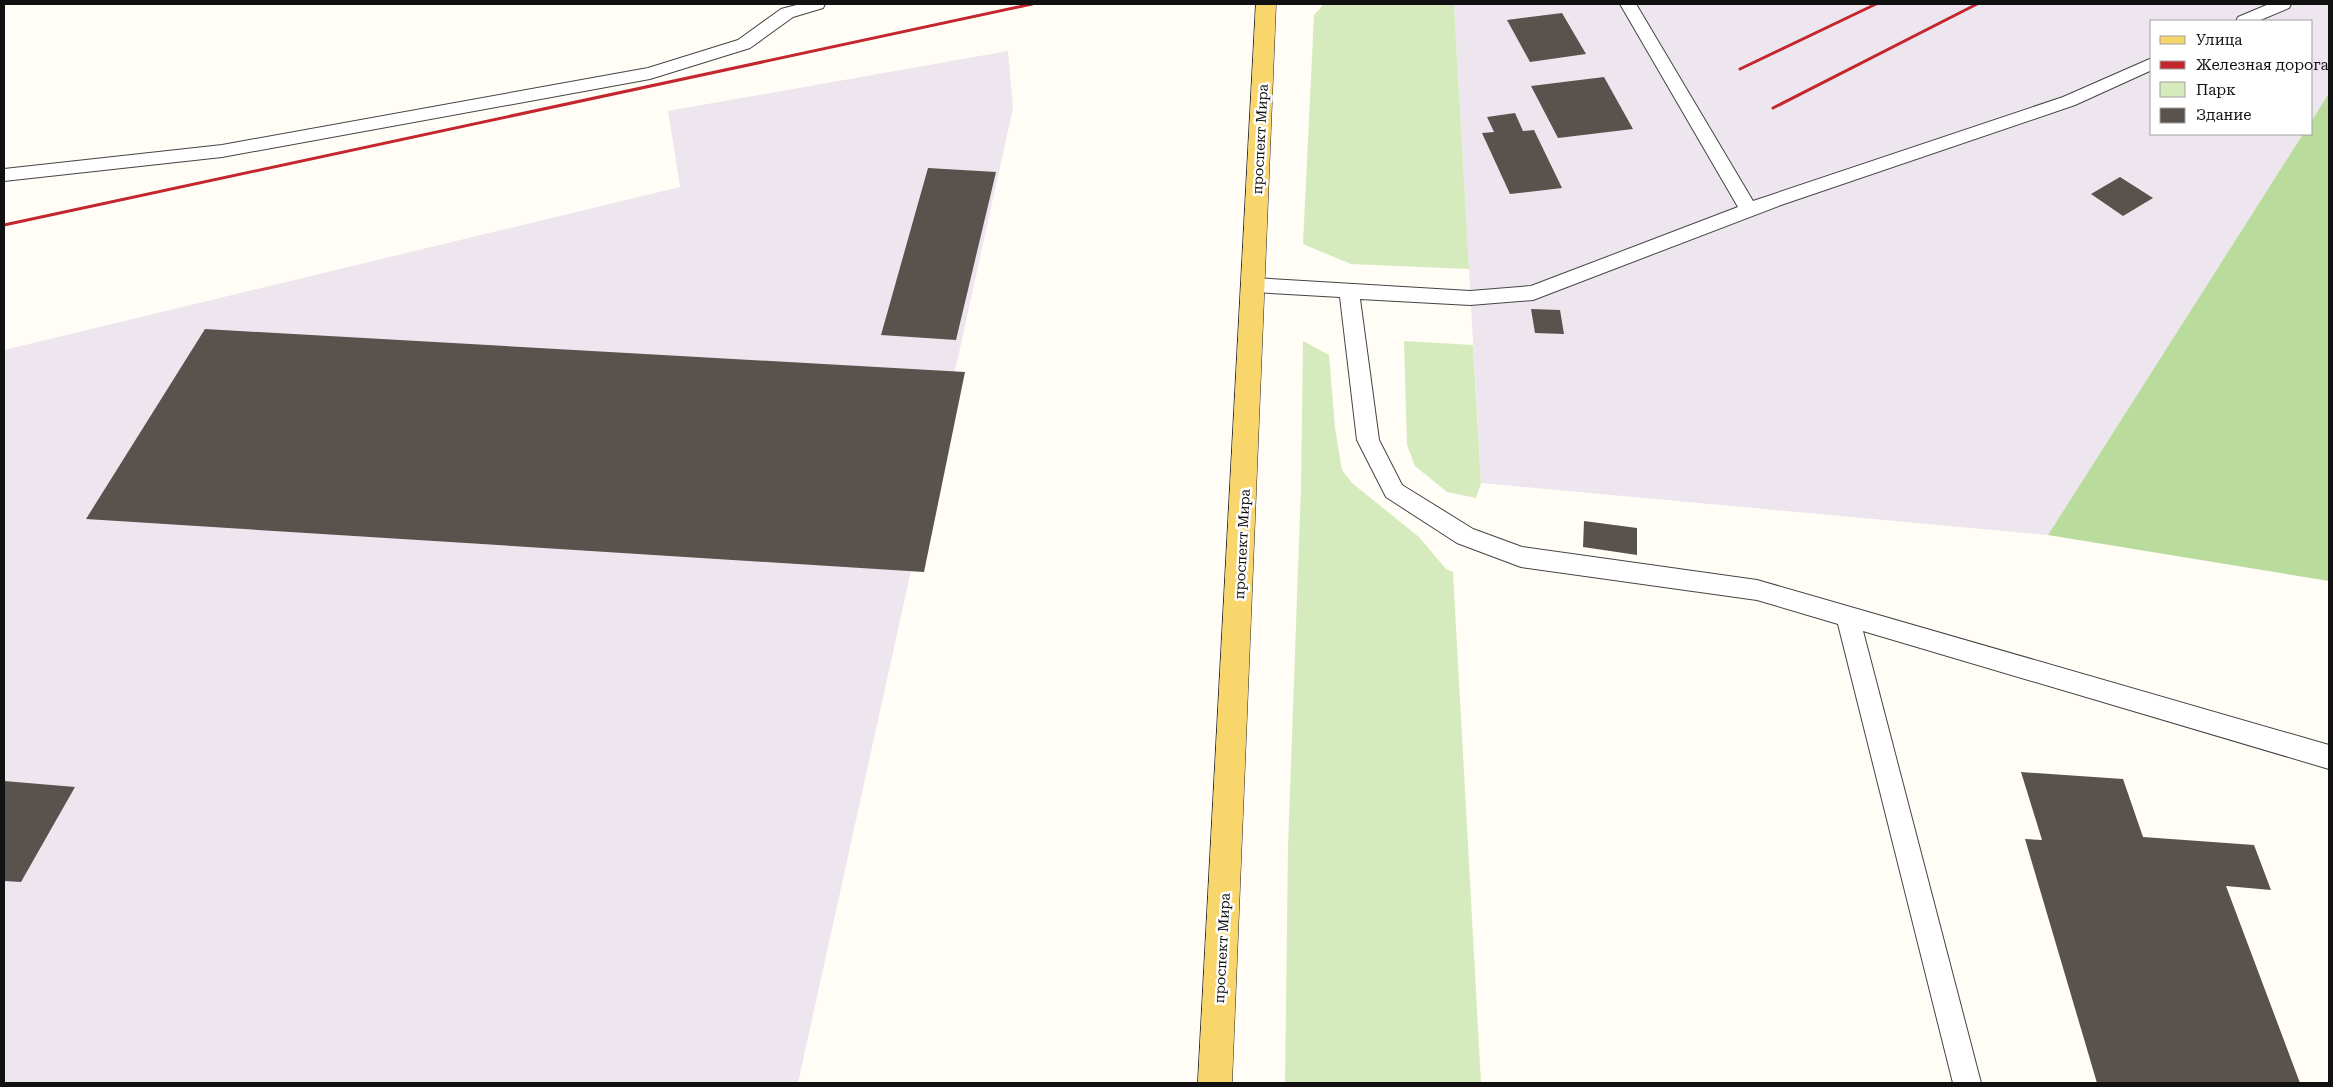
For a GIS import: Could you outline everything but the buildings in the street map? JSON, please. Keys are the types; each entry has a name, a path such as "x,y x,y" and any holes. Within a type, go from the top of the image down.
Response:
{"main road":[{"name":"проспект Мира","path":"1215,1083 1266,4"}],"lane":[{"path":"4,175 222,151 650,73 744,44 787,13 817,4"},
{"path":"1628,4 1749,210"},
{"path":"2246,20 2262,9 2283,4"},
{"path":"1254,285 1470,298 1533,294 1749,210 2069,101 2150,64"},
{"path":"1349,291 1368,440 1394,491 1465,536 1521,558 1757,590 2329,757"},
{"path":"1848,617 1967,1083"}],"shaded area":[{"path":"1454,4 2329,4 2329,93 2313,118 2313,20 2150,20 2150,135 2302,135 2048,535 1481,483"},
{"path":"1008,51 1013,108 798,1083 4,1083 4,350 680,187 668,111"}],"green space":[{"path":"1324,4 1454,4 1469,269 1351,264 1303,244 1314,15"},
{"path":"2329,93 2329,581 2048,535 2302,135 2313,135 2313,118"},
{"path":"1303,341 1329,355 1335,428 1342,470 1352,483 1419,537 1446,569 1453,572 1481,1083 1285,1083 1288,847 1301,487"},
{"path":"1404,341 1473,345 1481,483 1476,498 1447,492 1415,466 1407,445"}],"railway":[{"path":"4,225 1032,4"},
{"path":"1740,69 1876,4"},
{"path":"1773,108 1977,4"}]}
